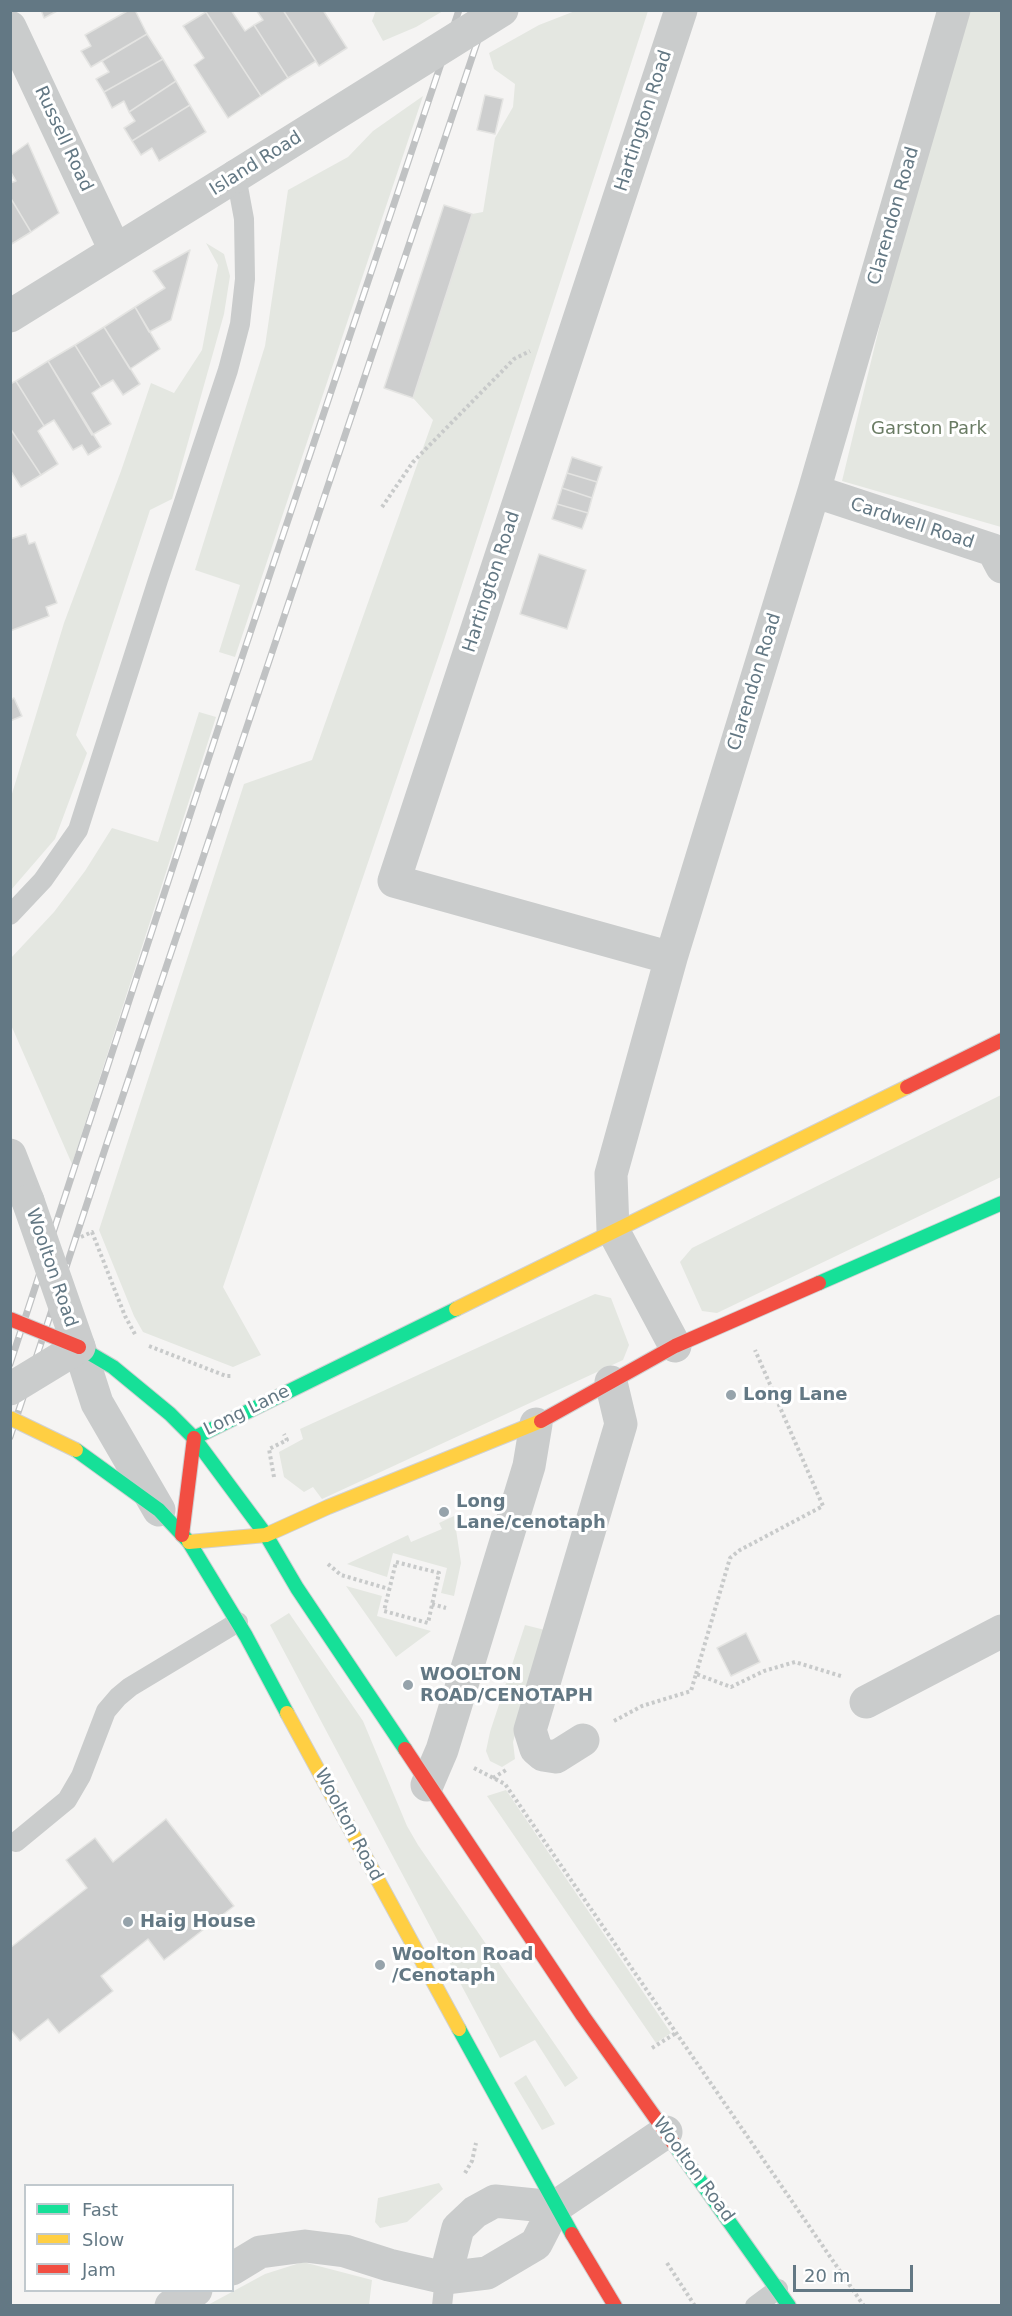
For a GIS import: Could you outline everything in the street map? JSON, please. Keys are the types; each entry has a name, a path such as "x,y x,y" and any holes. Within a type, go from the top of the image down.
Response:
{"main road":[{"name":"Long Lane","path":"186,1538 194,1438 1002,1040"},
{"path":"186,1538 266,1535 328,1507 536,1424 675,1346 1002,1203"},
{"name":"Woolton Road","path":"10,1319 79,1347 113,1367 144,1390 194,1438 266,1535 297,1588 427,1785 601,2042 789,2306"},
{"path":"10,1418 76,1450 159,1510"},
{"name":"Woolton Road","path":"159,1510 186,1538 238,1622 555,2207 615,2306"}],"street":[{"name":"Island Road","path":"10,316 502,10"},
{"name":"Hartington Road","path":"671,958 394,881 681,10"},
{"name":"Clarendon Road","path":"675,1346 613,1230 612,1174 671,958 813,491 954,10"},
{"name":"Russell Road","path":"10,27 115,250"},
{"name":"Cardwell Road","path":"813,491 993,550 1002,567"},
{"name":"Woolton Road","path":"12,1163 28,1201 97,1403 159,1510"},
{"name":"Woolton Road","path":"10,1389 79,1347"},
{"path":"583,1740 556,1757 543,1755 536,1749 530,1730 621,1424 611,1382"},
{"path":"427,1785 442,1750 529,1466 536,1424"},
{"path":"866,1702 1002,1631"},
{"path":"234,2268 260,2252 305,2246 345,2251 389,2265 444,2292 487,2273 536,2244 555,2207 666,2132"},
{"path":"444,2292 458,2228 475,2212 495,2201 555,2207"},
{"path":"171,2306 193,2292"}],"lane":[{"path":"10,915 43,880 78,830 228,370 240,324 245,279 244,219 236,176"},
{"path":"16,1842 67,1800 81,1776 106,1711 118,1697 130,1687 238,1622"},
{"path":"755,2306 778,2289"}],"path":[{"path":"382,507 413,462 514,359 532,350"},
{"path":"81,1237 92,1232 130,1326 147,1345 226,1376 236,1376"},
{"path":"583,1740 631,1711 691,1691 730,1558 740,1550 823,1506 740,1318"},
{"path":"279,1484 273,1475 269,1449 287,1440 281,1428"},
{"path":"396,1562 439,1573 428,1623 384,1611 389,1589 396,1562"},
{"path":"322,1568 329,1563 341,1575 389,1589"},
{"path":"696,1674 731,1687 764,1671 795,1662 854,1680 866,1702"},
{"path":"442,1750 505,1784 864,2306"},
{"path":"651,2049 676,2033"},
{"path":"462,2178 472,2161 476,2145 475,2135"},
{"path":"667,2264 695,2306"}],"green space":[{"path":"376,10 443,11 416,27 383,41 372,21"},
{"path":"575,11 648,11 444,640 223,1287 261,1355 233,1367 143,1332 134,1316 99,1230 244,784 312,760 433,420 413,398 472,214 483,212 495,138 513,107 515,84 494,69 489,53 539,25"},
{"name":"Garston Park","path":"956,11 1001,11 1001,527 842,481"},
{"path":"423,96 235,657 219,652 240,585 195,570 265,346 288,190 348,157 373,131"},
{"path":"206,243 224,254 230,276 224,314 172,499 150,510 76,735 87,753 55,839 11,890 11,797 64,623 151,383 174,393 202,350 218,265"},
{"path":"199,712 216,717 72,1164 11,1025 11,958 54,912 85,871 112,828 158,842"},
{"path":"1001,1095 1001,1177 717,1313 702,1311 680,1262 692,1248"},
{"path":"595,1294 611,1298 629,1345 623,1360 322,1499 313,1487 304,1492 284,1477 279,1452 303,1439 300,1429"},
{"path":"454,1516 461,1563 454,1596 441,1593 447,1568 393,1553 387,1577 347,1564 408,1535 411,1542 442,1529 439,1523"},
{"path":"346,1586 382,1596 377,1616 431,1631 396,1657"},
{"path":"289,1613 363,1721 407,1826 418,1845 578,2078 565,2087 535,2040 500,2058 270,1625"},
{"path":"525,1625 545,1630 513,1742 515,1759 502,1767 490,1761 486,1751"},
{"path":"506,1790 671,2033 656,2043 487,1796"},
{"path":"526,2075 555,2124 542,2130 514,2083"},
{"path":"439,2183 443,2189 407,2222 380,2228 375,2222 378,2198"},
{"path":"303,2262 372,2280 369,2305 206,2306 265,2274"}],"building":[{"path":"41,10 59,10 44,18"},
{"path":"129,10 135,10 147,34 91,67 81,51 91,46 85,35"},
{"path":"208,10 231,10 245,31 254,25 288,78 261,96 206,12"},
{"path":"256,10 283,10 316,61 288,78 254,25 263,20"},
{"path":"283,10 323,10 347,48 319,66"},
{"path":"206,12 261,96 228,118 194,65 204,58 183,26"},
{"path":"147,34 163,59 104,92 96,79 109,72 102,61"},
{"path":"163,59 176,81 129,112 124,101 112,108 104,92"},
{"path":"176,81 190,105 132,141 124,128 135,121 129,112"},
{"path":"485,95 503,99 495,134 477,130"},
{"path":"190,105 206,132 159,161 152,148 141,155 132,141"},
{"path":"28,143 59,213 31,232 10,197 10,183 16,181 10,171 10,156"},
{"path":"10,197 31,232 10,245"},
{"path":"444,205 472,214 413,398 384,388"},
{"path":"190,250 171,320 149,332 135,307 165,288 153,271"},
{"path":"135,307 160,349 130,369 104,327"},
{"path":"104,327 140,384 123,395 113,380 101,387 75,345"},
{"path":"75,345 101,387 92,393 111,424 92,435 48,361"},
{"path":"48,361 101,447 88,455 82,445 73,450 54,420 44,426 16,381"},
{"path":"16,381 44,426 38,431 58,464 41,475 10,428 10,384"},
{"path":"10,428 41,475 21,487 10,470"},
{"path":"572,457 602,467 597,482 567,473"},
{"path":"567,473 597,482 592,498 562,488"},
{"path":"562,488 592,498 588,513 557,504"},
{"path":"557,504 588,513 582,529 552,519"},
{"path":"26,534 29,544 35,542 57,603 46,607 49,616 10,631 10,539"},
{"path":"539,554 586,570 567,629 520,614"},
{"path":"14,698 22,716 10,721 10,700"},
{"path":"746,1633 760,1662 731,1676 717,1648"},
{"name":"Haig House","path":"166,1819 234,1906 164,1960 148,1939 101,1976 113,1991 59,2033 48,2019 20,2041 10,2029 10,1948 87,1888 66,1860 95,1838 113,1862"}],"railway":[{"path":"10,1364 224,711 459,10"},
{"path":"10,1437 488,10"}],"traffic: fast":[{"path":"819,1283 1002,1203"},
{"path":"194,1438 456,1309"},
{"path":"79,1347 113,1367 170,1414 194,1438 266,1535 297,1588 405,1749"},
{"path":"76,1450 159,1510 189,1542 246,1636 287,1713"},
{"path":"459,2029 572,2234"},
{"path":"674,2144 789,2306"}],"traffic: slow":[{"path":"456,1309 907,1087"},
{"path":"10,1418 76,1450"},
{"path":"189,1542 266,1535 328,1507 541,1421"},
{"path":"287,1713 459,2029"}],"traffic: jam":[{"path":"907,1087 1002,1040"},
{"path":"541,1421 675,1346 819,1283"},
{"path":"10,1319 79,1347"},
{"path":"182,1535 194,1438"},
{"path":"405,1749 583,2016 674,2144"},
{"path":"572,2234 615,2306"}],"place":[{"name":"Long Lane","path":"731,1395"},
{"name":"Long Lane/cenotaph","path":"444,1512"},
{"name":"WOOLTON ROAD/CENOTAPH","path":"408,1685"},
{"name":"Haig House","path":"128,1922"},
{"name":"Woolton Road /Cenotaph","path":"380,1965"}]}
